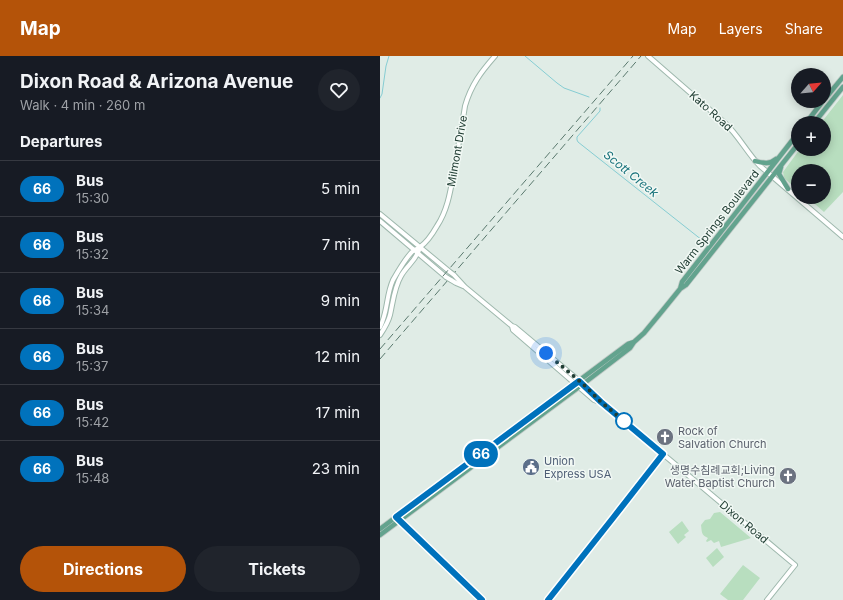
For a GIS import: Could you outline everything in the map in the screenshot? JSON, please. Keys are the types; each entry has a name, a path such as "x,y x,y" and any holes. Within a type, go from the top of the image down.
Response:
{"main road":[{"path":"831,92 843,77"},
{"path":"820,116 843,87"},
{"path":"812,116 818,108"},
{"name":"Warm Springs Boulevard","path":"693,268 791,142"},
{"path":"755,161 767,164 773,162 783,153"},
{"name":"Warm Springs Boulevard","path":"682,288 686,285 791,153"},
{"path":"784,162 779,174 788,189"},
{"path":"722,239 734,221 732,218"},
{"path":"380,529 397,519 579,384 628,344 634,342 644,333 682,288 693,271 693,268 700,264 713,246 718,244"},
{"path":"380,535 397,519"}],"street":[{"name":"Milmont Drive","path":"380,335 388,320 395,288 400,276 418,254 420,247 438,225 446,208 465,106 475,81 495,56"},
{"name":"Kato Road","path":"648,56 730,127 755,161 843,237"},
{"path":"380,214 454,275 465,287"},
{"path":"380,221 451,280 465,287"},
{"name":"Milmont Drive","path":"380,327 385,315 393,280 414,250 420,247"},
{"name":"Dixon Road","path":"465,287 515,327 579,384 795,564 767,600"},
{"path":"397,519 482,600"}],"green space":[{"path":"843,95 843,192 824,212 815,204 831,204 831,164 791,164 791,184 784,178 783,172 795,156 831,156 831,116 826,116"},
{"path":"720,512 751,538 721,547 719,541 714,543 711,540 707,542 706,541 708,538 703,534 701,525 705,520 710,519 714,513"},
{"path":"682,521 689,531 684,535 686,537 678,544 669,532"},
{"path":"717,548 724,557 713,567 706,558"},
{"path":"743,565 760,578 743,600 728,600 720,594"}],"waterway":[{"path":"380,98 389,56"},
{"name":"Scott Creek","path":"525,56 564,88 589,97"},
{"name":"Scott Creek","path":"600,108 600,111 577,137 578,142 707,244"}],"railway":[{"path":"380,349 633,56"},
{"path":"380,359 641,56"}],"bus line":[{"name":"66","path":"482,600 396,517 579,381 601,402 663,454 548,600"}],"place":[{"name":"Rock of Salvation Church","path":"665,437"},
{"name":"Union Express USA","path":"531,467"},
{"name":"생명수침례교회;Living Water Baptist Church","path":"788,476"}],"route":[{"path":"546,353 624,421"}]}
